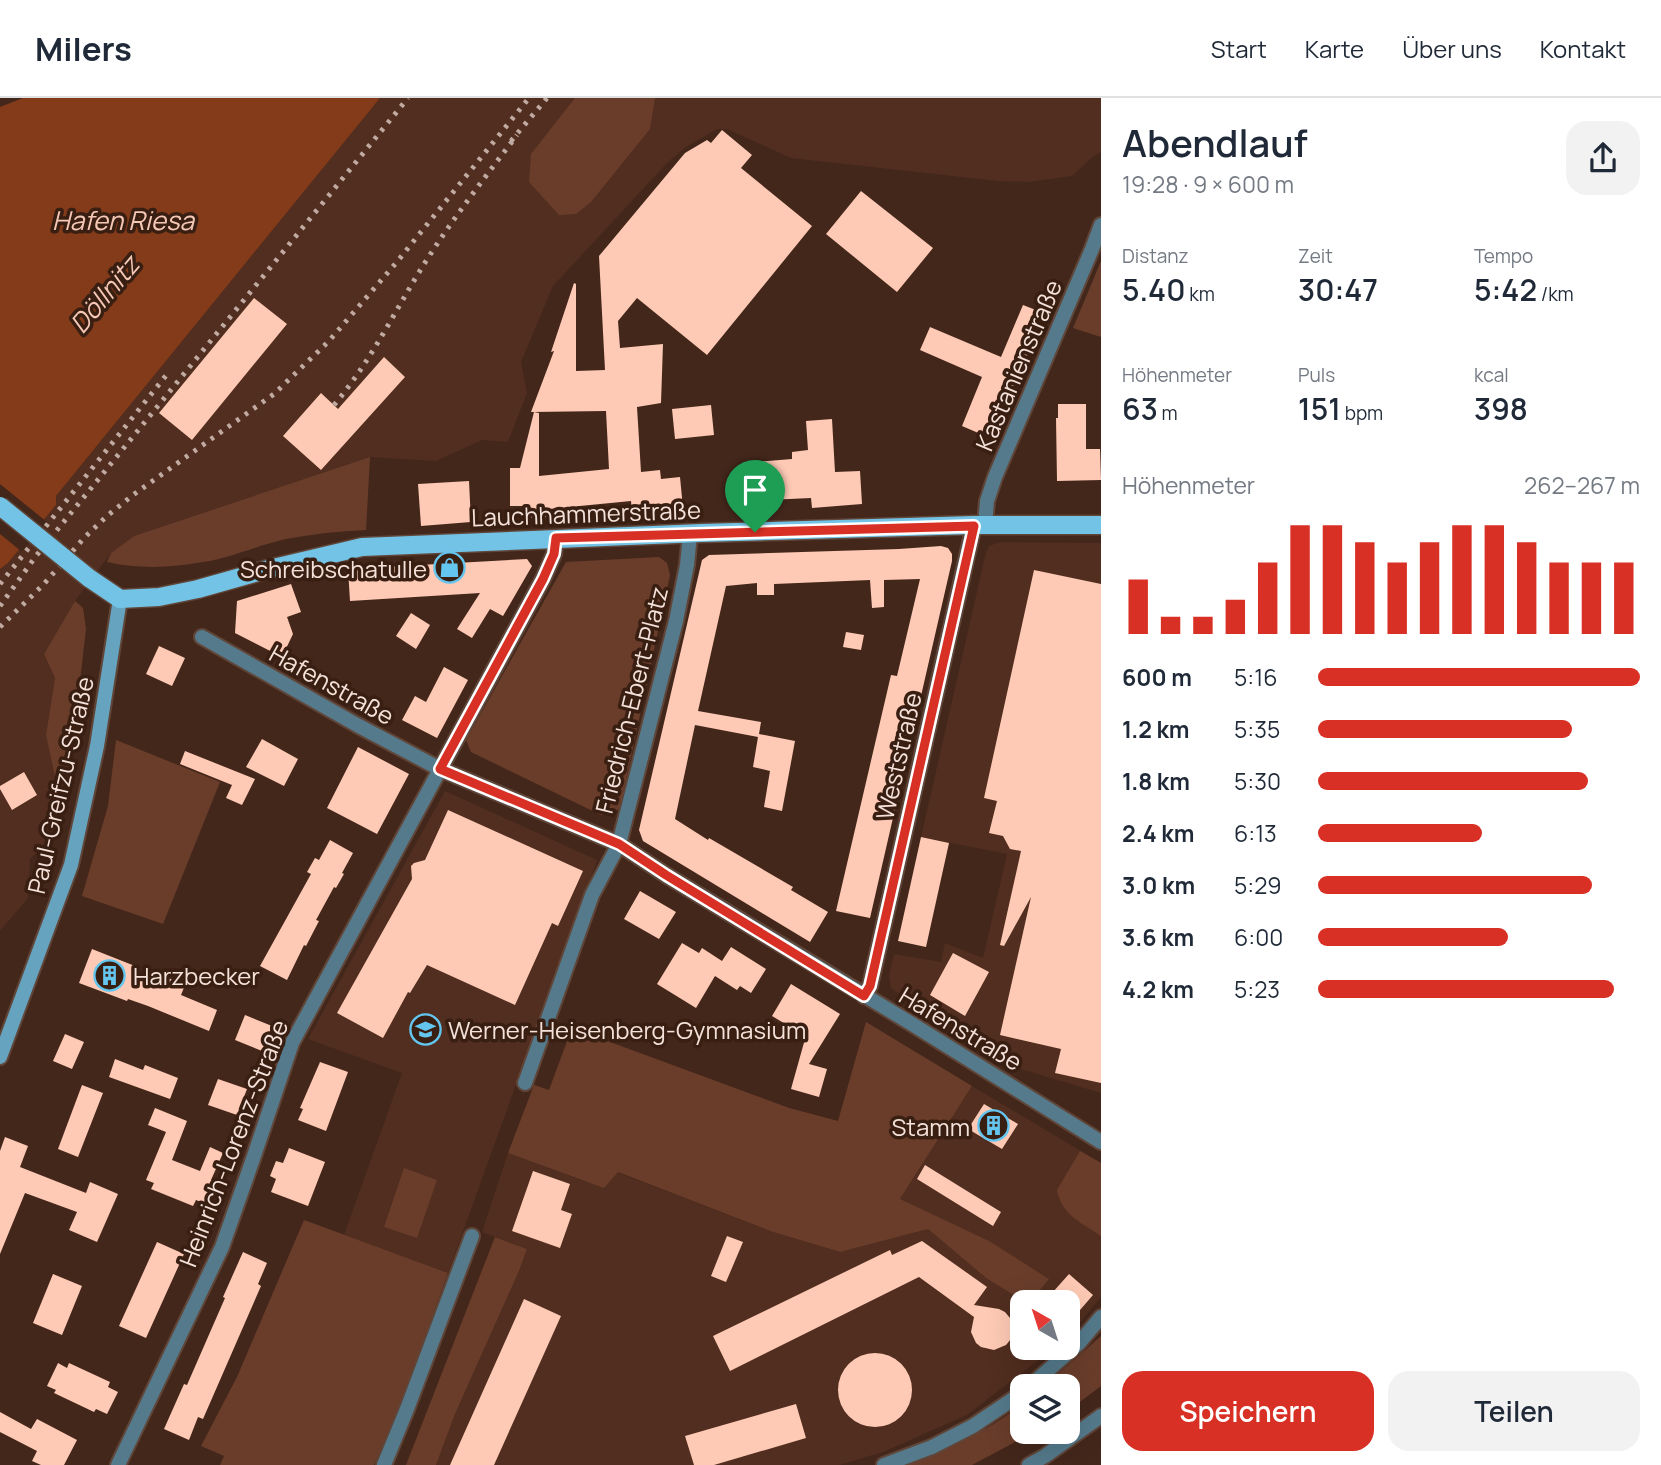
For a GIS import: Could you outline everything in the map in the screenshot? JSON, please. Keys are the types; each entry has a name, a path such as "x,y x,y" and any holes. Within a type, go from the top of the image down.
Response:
{"main road":[{"path":"0,506 89,578 120,598"},
{"name":"Lauchhammerstraße","path":"120,598 159,597 198,589 362,547 979,525 1101,525"},
{"name":"Paul-Greifzu-Straße","path":"0,1057 71,865 97,746 120,598"}],"street":[{"name":"Kastanienstraße","path":"979,525 995,477 1101,225"},
{"name":"Weststraße","path":"864,996 870,986 979,525"},
{"name":"Friedrich-Ebert-Platz","path":"440,769 619,844 676,621 690,534"},
{"path":"440,769 543,579 554,554 556,538"},
{"name":"Hafenstraße","path":"202,638 440,769"},
{"name":"Heinrich-Lorenz-Straße","path":"118,1465 222,1247 292,1043 440,769"},
{"name":"Hafenstraße","path":"619,844 1101,1142"},
{"path":"524,1083 592,895 619,844"},
{"path":"384,1465 472,1237"},
{"path":"1044,1374 1079,1343 1101,1317"},
{"path":"884,1465 932,1447 973,1426 1010,1401"},
{"path":"1029,1465 1101,1416"}],"shaded area":[{"path":"380,98 1101,98 1101,152 1072,176 1028,182 998,181 791,158 727,129 717,129 686,147 668,162 553,286 521,362 527,393 508,442 482,440 436,461 370,457 134,536 111,553 75,601 44,654 55,678 46,735 55,777 68,785 59,831 30,859 28,898 0,931 0,569 56,505 56,496"},
{"path":"575,98 655,98 650,129 591,202 576,214 559,215 529,182 531,154"},
{"path":"1101,261 1101,337 1073,328"},
{"path":"370,457 366,530 286,539 224,558 179,566 143,567 107,562 111,553 134,536"},
{"path":"1000,542 1101,543 1101,1093 1024,1070 972,1044 891,988 890,983 894,954 941,962 945,943 983,958 1007,854 921,837 986,552 989,546"},
{"path":"659,557 667,563 670,575 620,808 611,814 601,815 471,752 466,740 566,562"},
{"path":"75,601 83,608 86,629 68,785 55,777 46,735 55,678 44,654"},
{"path":"116,740 220,782 163,924 82,896 108,806"},
{"name":"Werner-Heisenberg-Gymnasium","path":"445,791 597,860 448,1273 344,1235 402,1073 308,1039"},
{"path":"866,1022 972,1086 900,1199 989,1241 1049,1279 1040,1290 1010,1290 1010,1293 986,1278 928,1229 840,1252 773,1232 618,1172 604,1188 508,1153 534,1085 549,1090 572,1028 789,1108 838,1121"},
{"path":"572,1028 789,1108 838,1121 619,1173 773,1232 839,1252 928,1229 986,1278 1010,1293 1010,1360 1038,1360 1020,1374 1010,1374 1010,1382 967,1415 883,1452 839,1465 436,1465 455,1414 527,1249 482,1232 508,1153 584,1181 549,1091"},
{"path":"972,1086 1101,1163 1101,1297 1080,1322 1080,1290 1039,1290 1048,1278 900,1199"},
{"path":"1080,1151 1101,1163 1101,1236 1068,1212 1057,1190"},
{"path":"404,1168 437,1180 417,1238 384,1227"},
{"path":"304,1220 448,1273 400,1406 374,1465 220,1465 224,1456 201,1446 237,1377"},
{"path":"495,1237 527,1249 519,1271 455,1414 436,1465 406,1465"},
{"path":"1101,1336 1101,1386 1080,1402 1080,1374 1058,1374 1074,1360 1080,1360 1080,1354"},
{"path":"1009,1414 1012,1444 972,1465 907,1465 982,1431"}],"water":[{"name":"Hafen Riesa","path":"23,98 380,98 56,496 56,505 0,569 0,107"}],"pier":[{"path":"0,484 47,522 22,552 0,534"}],"building":[{"path":"722,130 752,155 741,168 812,226 707,355 637,298 618,321 620,348 663,344 661,403 637,407 641,472 660,470 661,479 680,477 683,508 632,513 631,501 549,509 549,517 524,518 523,506 510,506 510,468 520,468 534,412 539,413 539,476 609,469 606,411 531,412 554,351 551,352 574,283 576,371 605,370 599,256 685,153 707,140 711,143"},
{"path":"861,191 933,248 897,292 826,234"},
{"path":"254,298 287,324 192,440 159,413"},
{"path":"1023,305 1046,314 1007,400 1005,399 990,438 962,426 982,377 920,350 930,327 1001,357"},
{"path":"384,357 405,377 321,470 283,436 321,393 338,409"},
{"path":"1058,404 1086,404 1086,449 1100,449 1101,480 1057,481"},
{"path":"711,405 714,435 675,439 672,409"},
{"path":"832,419 835,472 860,471 862,504 812,508 811,498 745,501 742,463 792,459 792,452 808,450 806,421"},
{"path":"469,481 471,522 421,526 418,484"},
{"path":"941,546 948,548 952,561 870,918 836,911 891,675 897,676 920,579 884,580 884,607 872,608 870,580 774,584 774,595 757,595 757,583 726,586 698,711 761,722 759,734 795,741 782,811 764,807 770,771 753,767 758,737 695,725 675,819 793,887 791,890 828,912 810,942 643,841 639,830 702,560 709,555"},
{"path":"527,559 532,566 503,616 490,609 472,638 457,629 480,593 350,601 348,569"},
{"path":"1034,570 1101,584 1101,1083 1055,1073 1061,1049 1000,1035 1031,897 1004,946 1000,945 1021,851 1010,849 1003,836 989,833 997,801 984,798"},
{"path":"291,584 301,612 287,617 293,634 282,657 235,633 237,601"},
{"path":"411,613 430,625 416,649 396,636"},
{"path":"846,632 864,635 861,650 843,647"},
{"path":"159,646 185,658 172,686 146,674"},
{"path":"444,667 468,680 437,738 402,720 415,696 426,702"},
{"path":"262,739 298,759 284,786 246,767"},
{"path":"358,747 409,774 377,834 327,808"},
{"path":"185,751 255,779 242,805 226,798 232,785 180,764"},
{"path":"24,772 37,795 12,810 0,786"},
{"path":"448,810 583,871 558,926 552,923 515,1005 427,965 410,993 408,992 383,1038 337,1013 412,879 411,866 425,860"},
{"path":"921,837 949,843 926,947 898,941"},
{"path":"330,840 353,853 287,980 260,966 311,874 307,872 315,858 319,860"},
{"path":"640,891 676,912 659,939 624,919"},
{"path":"682,943 699,953 702,948 722,961 731,947 766,969 751,993 740,986 737,990 715,976 696,1008 657,984"},
{"path":"92,949 140,968 137,976 165,987 168,978 185,985 181,995 217,1010 209,1031 148,1006 79,983"},
{"path":"953,953 989,972 965,1016 930,995"},
{"path":"791,984 840,1014 809,1064 827,1069 819,1097 791,1089 805,1039 772,1016"},
{"path":"245,1015 272,1026 262,1051 235,1040"},
{"path":"65,1034 84,1042 72,1069 53,1061"},
{"path":"115,1059 143,1070 145,1065 178,1078 170,1099 109,1077"},
{"path":"320,1062 348,1072 326,1131 298,1120 303,1109 300,1108"},
{"path":"218,1079 247,1089 237,1115 208,1105"},
{"path":"82,1085 103,1093 78,1157 58,1149"},
{"name":"Stamm","path":"984,1104 1018,1124 1002,1149 968,1129"},
{"path":"155,1108 187,1121 172,1160 200,1171 210,1147 223,1153 211,1180 215,1181 206,1204 196,1200 193,1206 151,1189 154,1183 146,1180 166,1132 148,1125"},
{"path":"5,1137 28,1146 20,1167 86,1193 90,1182 118,1194 97,1242 69,1230 77,1212 25,1193 0,1254 0,1151"},
{"path":"289,1148 325,1162 308,1206 271,1192 276,1179 270,1176 276,1161 283,1163"},
{"path":"925,1165 1001,1212 993,1226 917,1179"},
{"path":"533,1171 570,1184 561,1210 572,1214 560,1248 512,1231"},
{"path":"727,1236 743,1242 726,1282 711,1276"},
{"path":"922,1241 987,1287 974,1305 1005,1312 1010,1318 1010,1340 994,1350 981,1347 971,1332 974,1317 919,1277 730,1371 713,1336 890,1250 892,1255"},
{"path":"157,1242 184,1254 146,1338 119,1326"},
{"path":"243,1252 267,1263 258,1284 261,1286 203,1419 198,1417 189,1440 164,1429 184,1384 187,1385"},
{"path":"53,1274 82,1286 62,1335 33,1323"},
{"path":"1069,1274 1093,1295 1080,1310 1080,1290 1055,1290"},
{"path":"524,1299 561,1316 494,1465 450,1465"},
{"path":"875,1353 896,1359 906,1369 912,1390 906,1411 896,1421 875,1427 854,1421 844,1411 838,1390 844,1369 854,1359"},
{"path":"58,1363 67,1368 69,1363 110,1382 108,1387 118,1392 107,1414 96,1409 94,1412 54,1393 56,1390 47,1386"},
{"path":"796,1404 806,1438 714,1465 694,1465 685,1436"},
{"path":"0,1412 31,1429 37,1419 77,1440 64,1465 41,1465 32,1461 37,1451 0,1432"}],"railway":[{"path":"0,606 36,556 408,98"},
{"path":"0,627 107,516 274,394 329,341 396,263 529,98"},
{"path":"511,141 547,98"},
{"path":"334,405 372,353 437,245 517,135"},
{"path":"0,584 168,373"}],"place":[{"name":"Schreibschatulle","path":"450,568"},
{"name":"Harzbecker","path":"110,975"},
{"name":"Werner-Heisenberg-Gymnasium","path":"425,1029"},
{"name":"Stamm","path":"993,1126"}],"route":[{"path":"974,526 870,986 864,996 619,844 440,769 543,579 554,554 556,538 755,532 974,526"}],"water label":[{"name":"Döllnitz","path":"104,294"}]}
